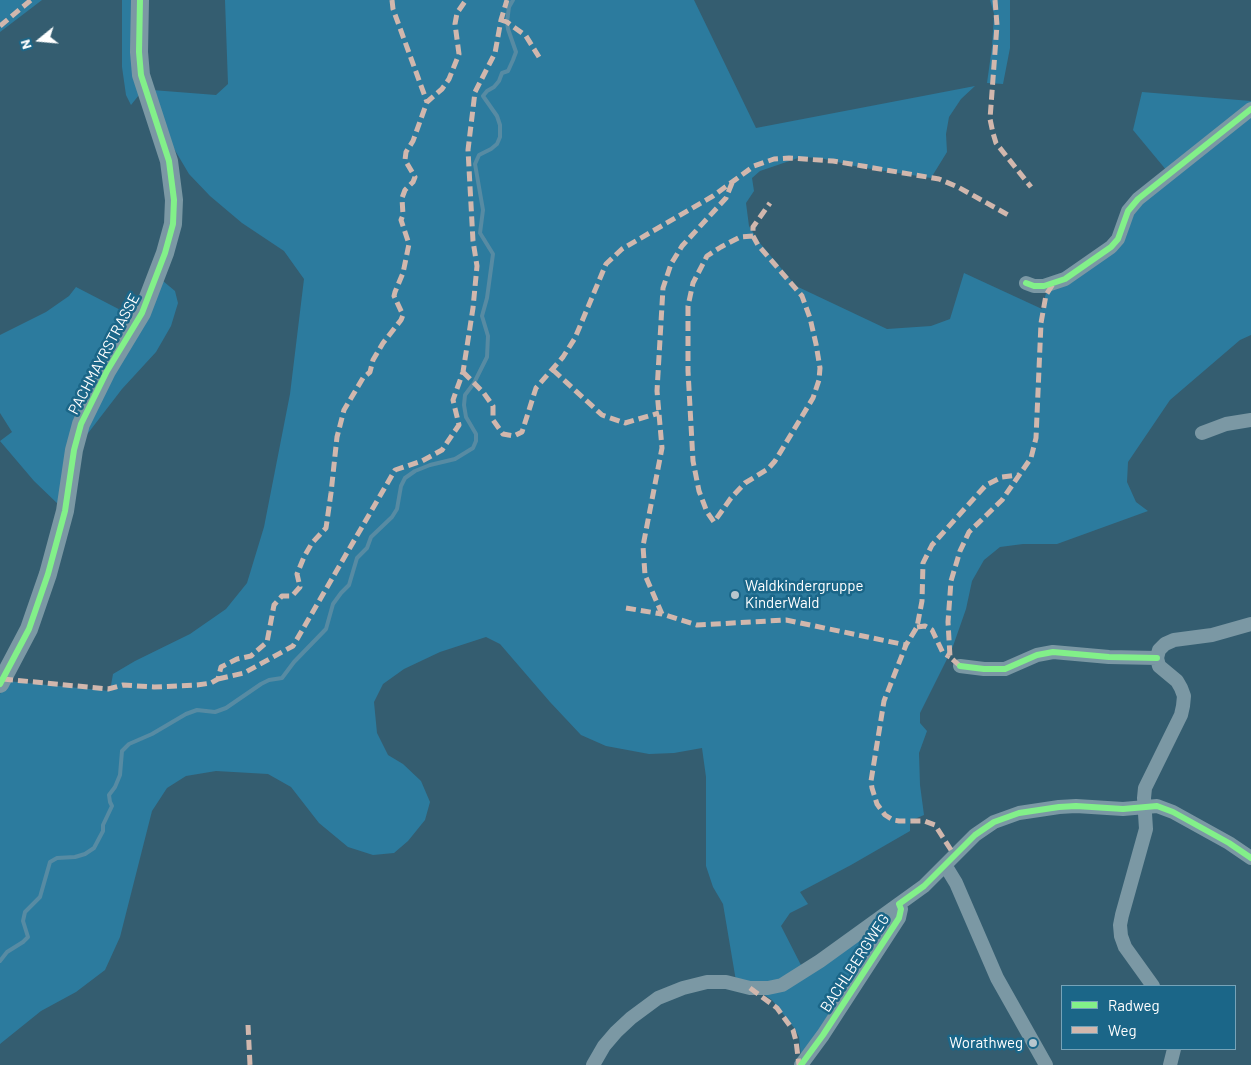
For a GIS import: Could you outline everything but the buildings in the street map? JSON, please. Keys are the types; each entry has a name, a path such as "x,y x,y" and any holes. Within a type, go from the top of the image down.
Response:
{"street":[{"name":"PACHMAYRSTRASSE","path":"0,684 28,629 48,574 61,526 74,450 81,424 100,384 142,313 165,253 173,224 174,200 169,161 141,75 139,52 140,0"},
{"path":"1026,283 1034,286 1044,286 1059,281 1111,247 1118,239 1128,211 1138,199 1251,109"},
{"path":"1202,433 1226,424 1251,420"},
{"path":"1152,985 1125,946 1120,926 1146,829 1145,788 1181,715 1183,706 1184,696 1181,688 1159,666 1157,658 1159,650 1164,644 1174,640 1212,635 1251,624"},
{"path":"960,666 1004,669 1053,652 1109,657 1157,658"},
{"name":"BACHLBERGWEG","path":"801,1065 898,918 901,909 899,904 924,886 985,827 1013,815 1068,806 1123,808 1157,806 1173,812 1229,843 1251,858"},
{"path":"945,865 956,883 997,978 1046,1065"},
{"path":"592,1065 616,1032 658,998 691,985 707,982 726,982 750,988 772,988 782,985 820,961 899,904"},
{"path":"1170,1065 1174,1050"}],"shaded area":[{"path":"0,0 42,0 0,32"},
{"path":"122,0 133,0 139,95 131,105 126,95 122,67"},
{"path":"225,0 694,0 756,128 975,86 961,99 949,117 946,134 947,152 931,178 859,167 820,158 801,157 760,171 752,178 754,191 746,203 749,226 759,242 796,286 887,329 931,326 950,319 964,273 1042,309 1049,281 1115,239 1167,171 1133,130 1142,92 1251,101 1251,335 1240,340 1170,400 1128,462 1127,482 1136,502 1148,511 1057,544 1023,544 1000,547 984,560 972,581 966,609 952,649 920,713 920,723 927,731 919,753 920,785 924,815 910,821 910,831 800,892 808,904 790,913 781,926 803,969 777,984 736,981 723,904 713,887 706,866 706,777 702,748 674,753 649,754 606,746 581,735 500,644 486,637 440,652 404,669 383,684 374,702 377,733 388,755 403,764 421,781 430,802 425,820 408,841 394,853 373,855 348,847 319,823 291,787 268,774 216,771 186,776 167,788 152,811 120,937 105,970 76,992 41,1011 0,1044 0,694 7,681 110,691 113,674 190,634 226,609 247,583 264,527 290,394 304,279 284,251 242,223 210,196 189,174 173,147 152,90 216,95 228,84"},
{"path":"990,0 1010,0 1010,48 1003,84 987,83 994,14"},
{"path":"163,281 175,291 178,303 171,326 156,352 122,389 82,441 98,405"},
{"path":"76,287 134,317 113,349 59,505 34,481 0,441 12,432 0,413 0,335 46,312 69,296"},
{"path":"897,912 801,1056 799,1037 795,1029 772,1000 757,990 769,991"}],"waterway":[{"path":"0,961 7,952 28,937 23,921 25,912 40,897 50,862 57,858 75,857 85,854 94,848 103,831 103,825 112,806 109,795 120,775 122,751 129,744 152,734 186,714 197,710 215,712 226,708 261,684 269,680 282,678 294,662 326,629 333,604 349,585 357,558 367,548 371,537 392,517 397,509 401,486 405,478 415,471 430,465 455,459 473,448 476,434 466,417 465,395 474,383 487,357 488,336 482,316 487,298 493,254 480,233 483,210 475,164 479,155 497,144 500,137 500,125 497,116 483,96 499,81 502,73 508,71 516,52 507,22 509,7 513,0"}],"marked path":[{"path":"0,26 31,0"},
{"path":"392,0 393,9 427,102"},
{"path":"3,679 108,689 123,685 154,687 197,685 211,683 218,679 221,667 237,659 251,656 267,642 274,605 282,596 292,596 300,587 297,574 304,557 312,543 326,528 337,437 344,410 363,378 370,372 373,360 383,343 403,315 394,296 403,273 409,244 401,220 403,215 402,198 405,190 415,177 405,160 406,152 413,141 427,102 442,89 449,79 459,54 455,24 457,13 466,0"},
{"path":"218,679 244,673 293,646 395,470 422,461 442,450 459,425 453,400 463,372 473,308 477,266 473,241 468,150 475,92 495,53 507,0"},
{"path":"995,0 997,25 990,119 996,143 1031,187"},
{"path":"501,20 507,22 526,36 539,57"},
{"path":"463,372 483,392 493,406 493,420 503,434 514,436 522,432 536,388 563,357 575,338 606,264 622,249 713,196 754,166 774,159 789,158 833,161 939,179 958,187 1010,216"},
{"path":"732,183 726,198 682,246 671,264 663,288 657,391 662,448 643,546 645,575 662,614 697,625 786,620 906,645"},
{"path":"753,236 740,237 707,256 693,283 688,306 688,371 693,461 699,491 707,512 714,522 731,498 745,483 768,469 775,461 813,398 819,380 820,368 816,344 810,318 802,296 758,245 753,236 753,227 770,203"},
{"path":"960,666 950,657 948,622 951,581 960,551 969,532 1002,500 1031,458 1036,438 1041,323 1046,295 1053,284"},
{"path":"553,370 602,415 625,423 659,413"},
{"path":"951,850 935,825 924,821 893,820 885,815 877,804 871,781 884,701 906,645 917,627 922,601 923,563 932,545 986,485 1002,477 1018,475"},
{"path":"626,608 662,614"},
{"path":"917,627 925,626 932,630 943,653 950,657"},
{"path":"750,988 777,1008 793,1030 799,1065"},
{"path":"248,1025 250,1065"}],"cycle path":[{"path":"0,684 29,629 48,574 65,511 74,450 81,424 107,371 142,313 165,253 173,224 174,200 169,161 141,75 139,52 140,0"},
{"path":"1026,283 1034,286 1044,286 1065,279 1111,247 1118,239 1128,211 1138,199 1251,109"},
{"path":"960,666 1005,669 1037,655 1053,652 1109,657 1157,658"},
{"path":"801,1065 823,1035 899,918 901,909 899,904 924,886 975,835 994,822 1019,813 1059,807 1076,806 1123,809 1157,806 1173,812 1229,843 1251,858"}],"place":[{"name":"Waldkindergruppe KinderWald","path":"735,595"},
{"name":"Worathweg","path":"1033,1043"}]}
